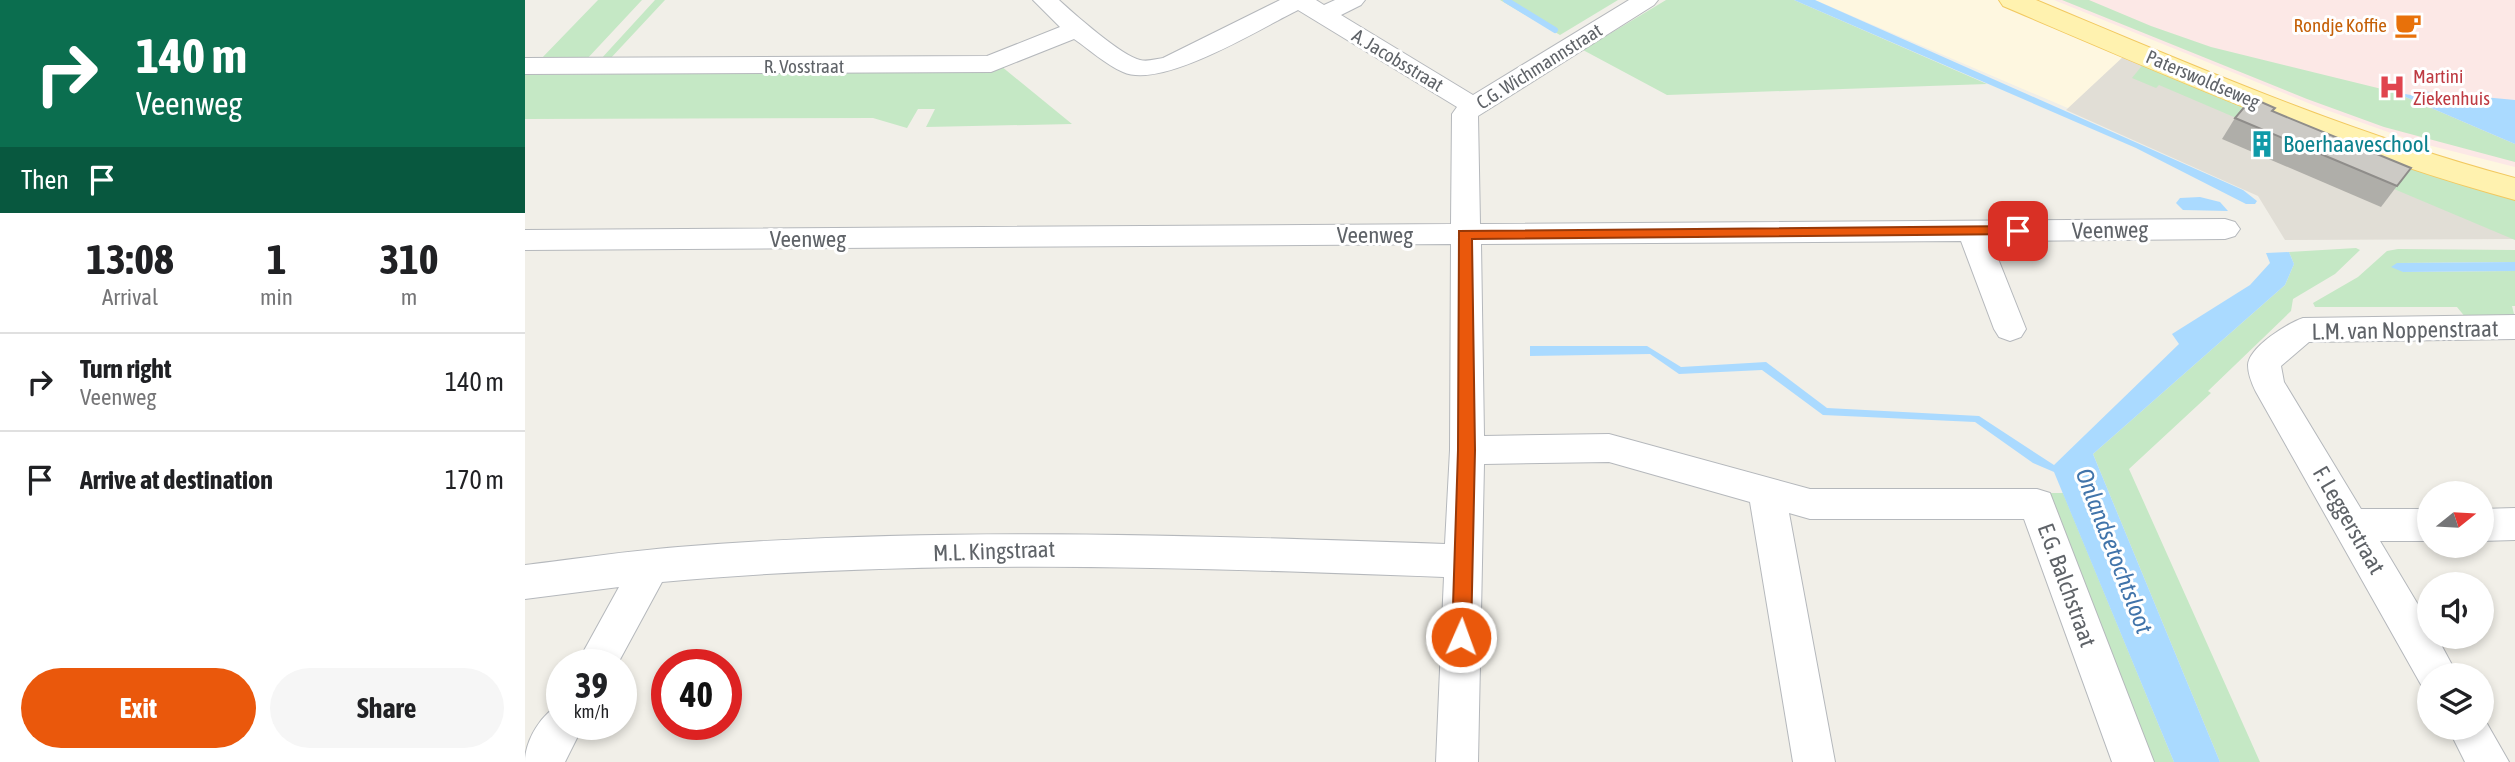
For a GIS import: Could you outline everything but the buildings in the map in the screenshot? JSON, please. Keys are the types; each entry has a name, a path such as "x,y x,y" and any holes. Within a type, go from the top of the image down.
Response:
{"main road":[{"name":"Paterswoldseweg","path":"2013,0 2292,116 2392,153 2515,189"},
{"name":"Paterswoldseweg","path":"2034,0 2304,109 2407,147 2515,178"}],"street":[{"path":"1045,0 1076,29 1132,67 1149,68 1170,64 1299,0"},
{"name":"A. Jacobsstraat","path":"1299,0 1473,106"},
{"name":"A. Jacobsstraat","path":"1323,15 1353,0"},
{"name":"C.G. Wichmannstraat","path":"1457,762 1467,450 1464,118 1467,110 1473,106 1646,0"},
{"name":"R. Vosstraat","path":"525,66 991,64 1076,29"},
{"name":"Veenweg","path":"525,240 2225,229"},
{"path":"1972,231 2010,329"},
{"name":"L.M. van Noppenstraat","path":"2264,363 2291,337 2303,330 2509,334"},
{"name":"F. Leggerstraat","path":"2264,363 2268,383 2431,663"},
{"name":"E.G. Balchstraat","path":"1467,450 1609,448 1810,504 2038,504 2133,762"},
{"path":"1767,494 1814,762"},
{"path":"2494,524 2515,524"},
{"path":"2352,525 2417,525"},
{"name":"M.L. Kingstraat","path":"525,582 701,562 1060,549 1241,552 1464,561"},
{"path":"605,649 650,567"},
{"path":"542,762 554,740"},
{"path":"2476,740 2488,762"}],"shaded area":[{"path":"1815,0 2515,0 2515,225 2327,219"},
{"name":"Martini Ziekenhuis","path":"2054,0 2515,0 2515,167 2416,142 2318,107"},
{"path":"2125,55 2515,239 2285,240 2258,196 2066,110"}],"green space":[{"path":"598,0 642,0 586,60 539,61"},
{"path":"655,0 665,0 609,60 600,60"},
{"path":"1500,0 1618,0 1560,35"},
{"path":"1666,0 1794,0 1987,84 1667,95 1583,50"},
{"path":"2062,0 2089,0 2211,47 2394,92 2515,144 2515,162 2384,127 2307,99"},
{"path":"2145,62 2515,195 2515,240 2259,132 2262,129 2159,85 2156,88 2132,78"},
{"path":"1001,66 1072,124 926,127 935,109 918,109 907,128 873,118 525,119 525,75 955,71"},
{"path":"2356,248 2360,250 2335,274 2293,299 2291,311 2208,391 2211,393 2129,469 2260,762 2220,762 2093,454 2285,285 2294,264 2289,252"},
{"path":"2515,250 2515,262 2397,263 2403,272 2515,271 2515,306 2512,306 2515,318 2466,318 2457,307 2315,307 2313,303 2358,277 2387,251"},
{"path":"2041,493 2063,493 2174,762 2142,762"}],"water":[{"path":"1794,0 1815,0 2243,190 2257,201 2255,204 2246,204 2136,148"},
{"path":"2420,91 2515,100 2515,144 2394,92 2422,97"},
{"path":"2200,197 2220,202 2228,211 2183,210 2176,203 2180,198"},
{"name":"Onlandsetochtsloot","path":"2289,252 2294,264 2285,285 2093,454 2220,762 2174,762 2054,472 2033,463 1975,422 1823,415 1762,370 1679,374 1650,354 1530,356 1530,346 1647,346 1681,367 1766,362 1827,408 1979,416 2054,465 2179,344 2172,334 2250,285 2270,263 2266,253"},
{"path":"2515,262 2515,271 2403,272 2391,267 2397,263"}],"waterway":[{"path":"1506,0 1555,30"}],"place":[{"name":"Rondje Koffie","path":"2408,25"},
{"name":"Martini Ziekenhuis","path":"2392,87"},
{"name":"Boerhaaveschool","path":"2262,144"}],"route":[{"path":"1461,637 1467,450 1464,234 2018,231"}]}
